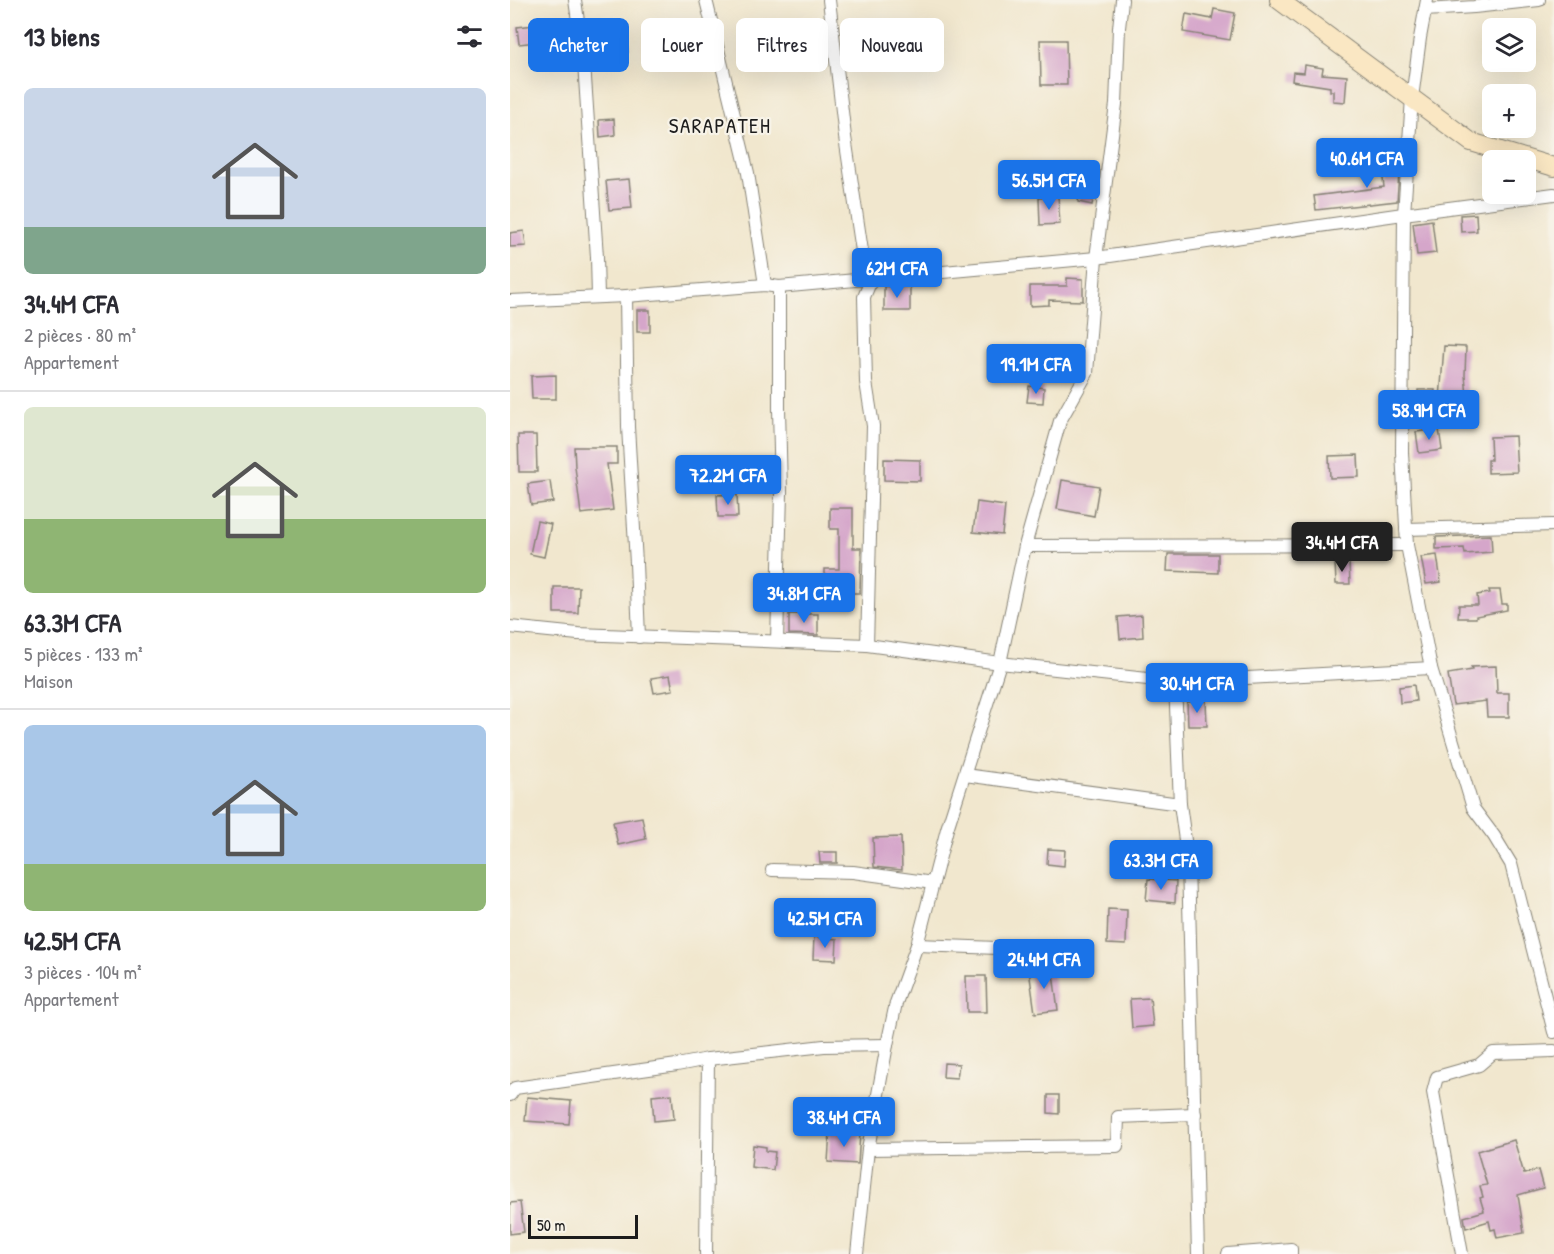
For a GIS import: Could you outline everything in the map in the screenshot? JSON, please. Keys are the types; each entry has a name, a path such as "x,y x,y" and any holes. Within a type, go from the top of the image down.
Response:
{"street":[{"path":"575,0 584,63 598,297"},
{"path":"706,0 748,173 765,285"},
{"path":"829,0 844,137 862,251 872,278 864,297 866,382 873,426 867,645"},
{"path":"856,1254 868,1149 896,1003 916,945 947,829 1000,663 1025,546 1060,421 1087,373 1096,258 1116,104 1122,0"},
{"path":"1279,0 1471,142 1554,167"},
{"path":"1539,0 1474,7 1426,5 1412,98 1404,214 1402,452 1407,545 1431,668 1473,808 1511,864 1554,1032"},
{"path":"510,301 626,296 765,285 779,288 1096,258 1554,194"},
{"path":"777,641 781,494 779,288"},
{"path":"626,296 628,427 639,636"},
{"path":"1406,530 1554,525"},
{"path":"1025,546 1407,545"},
{"path":"510,627 578,634 867,645 1000,663 1175,682 1431,668"},
{"path":"1175,682 1180,804 1188,862 1198,1254"},
{"path":"964,775 1180,804"},
{"path":"772,870 853,872 933,883"},
{"path":"916,945 1054,950"},
{"path":"510,1095 515,1088 708,1059 824,1046 887,1045"},
{"path":"1462,1254 1433,1092 1437,1077 1479,1065 1493,1053 1554,1051"},
{"path":"706,1254 708,1059"},
{"path":"868,1149 1117,1146 1118,1117 1195,1114"},
{"path":"1228,1254 1291,1249 1292,1254"}],"building":[{"path":"1214,9 1235,13 1230,40 1183,32 1186,14 1212,19"},
{"path":"528,26 528,43 519,44 517,27"},
{"path":"1040,40 1066,40 1067,85 1041,85"},
{"path":"1305,65 1323,68 1322,74 1347,76 1345,102 1333,101 1333,91 1330,91 1330,87 1292,81 1293,72 1304,73"},
{"path":"614,119 615,135 600,137 599,120"},
{"path":"1396,152 1399,172 1397,201 1316,210 1314,196 1384,187 1380,154"},
{"path":"1083,174 1097,177 1092,205 1078,202"},
{"path":"629,179 632,208 609,210 606,181"},
{"path":"1058,196 1060,224 1040,225 1039,198"},
{"path":"1476,214 1477,231 1461,232 1460,215"},
{"path":"1432,220 1436,253 1417,255 1413,223"},
{"path":"524,231 526,246 510,247 510,233"},
{"path":"1067,278 1083,279 1083,301 1049,300 1049,305 1030,306 1030,286 1067,286"},
{"path":"884,286 910,287 910,311 884,311"},
{"path":"637,310 650,310 650,332 637,332"},
{"path":"1444,346 1466,347 1467,396 1440,399"},
{"path":"556,375 556,399 532,399 531,376"},
{"path":"1029,386 1044,388 1043,403 1027,402"},
{"path":"1418,390 1435,390 1435,404 1418,404"},
{"path":"1439,429 1442,450 1419,453 1416,432"},
{"path":"518,435 536,435 537,472 519,472"},
{"path":"1515,436 1517,472 1488,473 1488,460 1491,460 1490,437"},
{"path":"574,447 617,447 617,464 607,464 613,510 581,514"},
{"path":"1358,455 1359,477 1330,478 1329,456"},
{"path":"884,459 920,460 920,481 884,480"},
{"path":"1062,480 1099,486 1094,516 1057,509"},
{"path":"550,481 553,502 531,505 528,484"},
{"path":"737,494 738,517 718,517 717,495"},
{"path":"977,502 1005,506 1002,535 973,532"},
{"path":"830,508 853,508 853,548 861,548 860,593 825,593 825,569 839,569 839,529 830,529"},
{"path":"537,521 551,524 544,557 530,554"},
{"path":"1491,535 1492,552 1465,554 1464,548 1436,549 1436,537"},
{"path":"1168,554 1218,554 1218,573 1167,571"},
{"path":"1437,555 1441,582 1426,584 1421,557"},
{"path":"1335,562 1349,562 1350,584 1336,584"},
{"path":"554,587 579,587 578,613 554,613"},
{"path":"1489,590 1500,590 1502,604 1507,604 1507,610 1476,616 1476,618 1458,618 1459,605 1478,605 1477,595 1490,593"},
{"path":"789,614 818,614 818,635 789,634"},
{"path":"1142,615 1143,637 1120,639 1118,617"},
{"path":"1496,666 1497,693 1509,693 1509,717 1487,717 1486,701 1453,705 1448,674 1472,670 1471,667"},
{"path":"670,675 673,690 654,693 651,678"},
{"path":"1414,685 1416,701 1400,703 1399,687"},
{"path":"1206,701 1207,726 1188,726 1187,702"},
{"path":"642,817 646,839 618,845 613,822"},
{"path":"901,837 902,870 874,867 873,838"},
{"path":"1048,849 1065,850 1064,866 1047,864"},
{"path":"819,852 837,852 837,863 820,863"},
{"path":"1148,879 1176,881 1175,903 1146,900"},
{"path":"1108,909 1127,910 1126,945 1107,944"},
{"path":"814,937 837,939 836,960 813,959"},
{"path":"1052,967 1058,1010 1035,1013 1029,970"},
{"path":"966,976 986,976 987,1012 967,1012"},
{"path":"1150,998 1153,1026 1132,1028 1130,999"},
{"path":"944,1063 959,1064 957,1078 943,1077"},
{"path":"672,1094 674,1119 654,1121 652,1096"},
{"path":"1048,1095 1059,1095 1059,1114 1048,1113"},
{"path":"527,1097 571,1101 569,1124 525,1121"},
{"path":"830,1131 860,1133 858,1164 828,1162"},
{"path":"1514,1140 1524,1174 1538,1170 1543,1188 1518,1195 1524,1233 1497,1238 1495,1229 1491,1230 1489,1221 1466,1228 1464,1217 1484,1211 1480,1198 1483,1197 1480,1186 1487,1185 1477,1151"},
{"path":"753,1145 766,1147 766,1151 775,1152 773,1170 751,1167"},
{"path":"520,1202 524,1232 510,1234 510,1203"}],"district":[{"name":"SARAPATEH","path":"720,126"}]}
